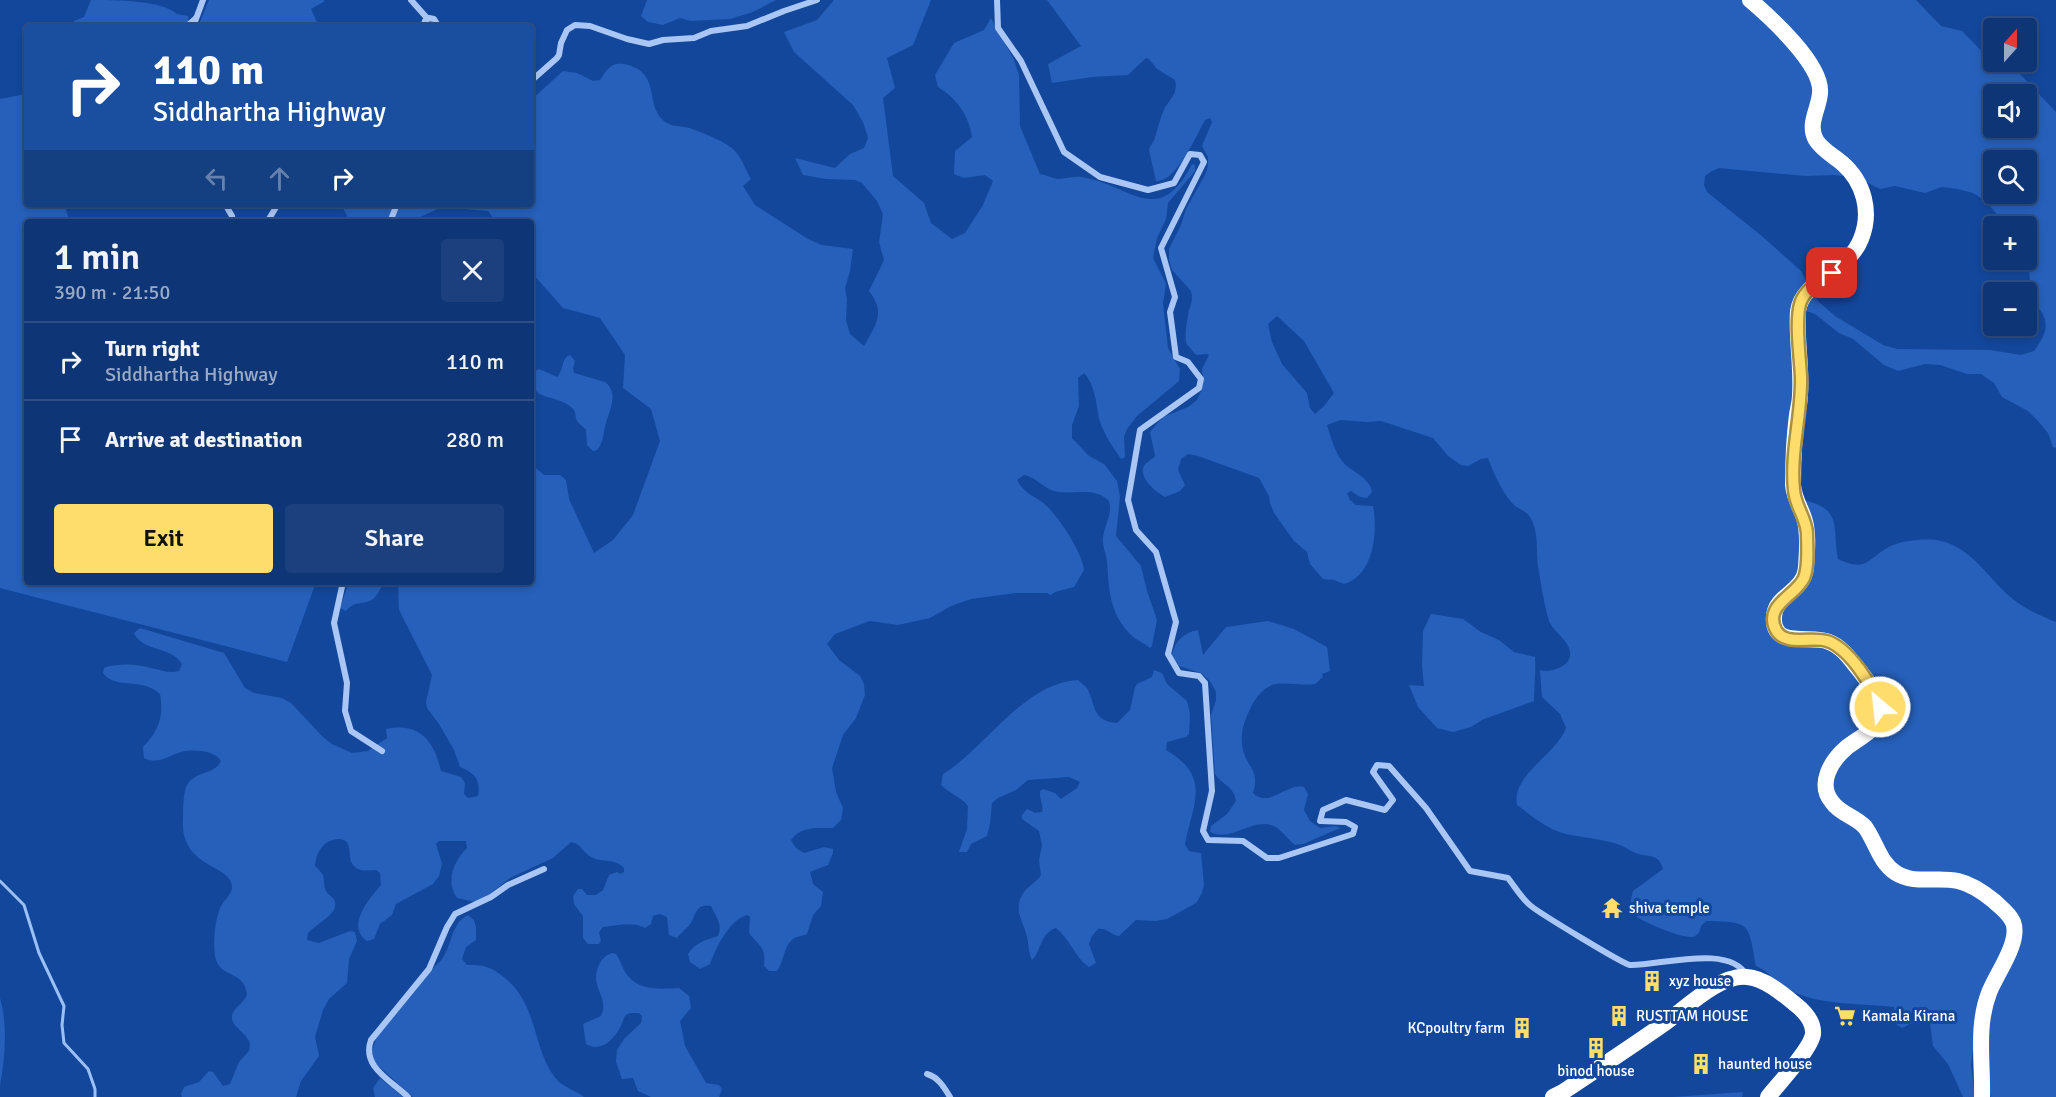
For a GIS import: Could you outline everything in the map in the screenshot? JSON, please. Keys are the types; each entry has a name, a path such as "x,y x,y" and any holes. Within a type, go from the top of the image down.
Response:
{"highway":[{"path":"1750,0 1782,28 1816,76 1821,92 1813,121 1815,137 1821,147 1843,164 1855,177 1862,189 1866,206 1863,236 1855,252 1840,268 1806,292 1798,311 1800,398 1793,484 1796,501 1806,523 1806,570 1800,585 1778,604 1774,624 1776,630 1784,637 1797,640 1820,639 1840,648 1860,671 1879,703 1880,714 1874,727 1848,746 1829,770 1826,788 1834,806 1862,824 1884,862 1896,873 1916,880 1948,879 1968,884 1990,898 2013,921 2012,945 1989,991 1984,1010 1981,1037 1982,1097"},
{"path":"1553,1097 1665,1023 1701,995 1723,983 1747,977 1768,985 1798,1006 1807,1016 1813,1028 1810,1042 1768,1097"}],"street":[{"path":"194,24 203,0"},
{"path":"411,0 427,18 434,19 437,24"},
{"path":"534,78 560,55 561,44 567,30 575,25 590,26 649,44 663,40 694,38 711,31 747,26 817,0"},
{"path":"997,0 998,28 1021,61 1064,152 1100,177 1148,190 1174,183 1190,154 1200,155 1204,162 1161,248 1174,297 1170,312 1176,357 1188,362 1201,379 1199,388 1140,430 1128,500 1136,530 1156,552 1176,622 1168,654 1179,673 1199,676 1205,683 1212,792 1203,831 1208,840 1243,841 1267,858 1279,858 1353,834 1355,827 1346,822 1320,821 1323,810 1346,800 1385,810 1393,800 1374,772 1377,765 1389,766 1426,808 1470,871 1508,878 1529,905 1627,965 1685,958 1719,960 1731,962 1743,969 1747,977"},
{"path":"189,24 197,16"},
{"path":"424,24 427,18"},
{"path":"342,585 334,623 347,683 345,711 351,731 382,751"},
{"path":"408,1097 372,1065 368,1052 371,1040 429,969 454,915 491,897 508,885 544,869"},
{"path":"927,1074 933,1075 950,1097"}],"shaded area":[{"path":"91,0 112,0 161,6 177,14 188,16 189,24 74,24 74,21 84,17"},
{"path":"209,0 325,1 311,9 318,24 199,24"},
{"path":"647,0 776,0 753,12 730,19 691,21 680,18 663,25 648,22 641,16"},
{"path":"834,0 931,0 913,45 887,58 895,88 883,98 893,176 924,203 931,223 952,239 965,233 983,205 993,181 985,175 964,178 954,174 955,151 972,137 965,114 950,96 938,87 935,75 954,43 984,30 991,18 1014,60 1019,75 1020,126 1040,174 1058,179 1081,177 1142,198 1155,199 1167,195 1179,184 1192,164 1195,165 1195,171 1168,203 1166,219 1157,238 1153,258 1166,284 1163,304 1168,348 1180,369 1179,381 1137,416 1127,429 1124,437 1125,457 1121,459 1102,427 1093,390 1084,373 1078,378 1079,406 1072,425 1072,438 1089,456 1104,464 1117,481 1120,497 1116,536 1141,566 1157,620 1152,646 1150,648 1131,635 1114,609 1103,541 1110,511 1109,501 1098,494 1053,491 1024,475 1017,480 1019,484 1054,514 1068,533 1079,554 1084,570 1074,587 1051,595 1016,593 971,599 951,606 930,618 898,625 870,621 835,634 827,644 839,660 860,676 864,684 865,695 856,718 843,735 832,768 836,792 843,808 841,820 833,828 804,830 791,840 796,848 804,853 824,847 833,849 833,853 828,865 810,872 813,884 823,892 821,906 813,915 807,934 790,942 777,971 769,971 764,966 763,950 749,933 750,917 747,915 729,928 710,964 700,969 690,962 688,954 694,947 718,936 717,917 711,906 706,905 700,907 691,923 677,938 669,935 667,917 660,914 653,916 651,924 645,928 630,924 603,927 599,932 601,941 599,944 588,944 583,938 583,916 574,904 573,896 578,889 582,889 587,895 596,895 603,890 609,875 617,872 620,874 624,872 624,868 617,863 591,857 578,844 571,842 553,858 510,878 482,900 475,902 457,898 453,892 451,878 458,859 467,848 466,841 439,841 436,844 442,864 439,876 433,884 396,904 392,915 380,924 374,939 367,941 358,928 359,920 366,904 381,885 380,873 376,870 355,868 347,842 340,839 333,840 321,848 315,866 323,876 326,891 334,900 335,906 330,915 308,933 307,940 319,943 350,931 355,932 357,941 349,959 347,983 329,999 323,1010 315,1037 319,1056 301,1081 296,1097 182,1097 184,1087 199,1082 209,1071 213,1072 223,1086 230,1084 239,1062 249,1051 250,1044 232,1020 234,1011 247,995 245,987 238,978 219,966 215,955 217,917 221,906 232,890 230,880 197,856 189,847 184,835 183,801 188,784 197,776 218,766 221,761 218,757 197,751 181,752 154,761 144,758 143,747 153,735 161,716 160,694 146,686 108,678 103,673 104,668 127,665 168,672 179,671 182,664 177,658 138,639 134,633 140,628 224,653 245,688 254,693 282,698 291,703 332,744 352,753 368,751 387,738 386,729 408,728 416,731 429,742 441,771 461,777 465,783 464,794 468,798 478,796 478,781 470,772 460,767 454,750 427,708 426,702 432,675 399,610 398,585 534,585 534,467 544,475 560,475 566,480 569,499 594,553 613,540 633,515 660,441 651,409 623,388 625,355 600,318 563,308 534,275 534,219 494,219 488,211 442,207 534,207 534,97 563,71 577,73 593,81 600,80 612,66 624,64 644,74 649,82 655,108 667,123 707,135 735,151 751,179 743,186 755,205 808,239 822,245 853,249 845,288 846,320 850,334 864,346 878,312 869,291 884,260 879,242 883,214 877,201 862,183 855,180 803,175 795,158 835,168 850,154 864,148 868,138 863,122 853,105 794,52 784,32 817,20"},
{"path":"1047,0 1916,0 1941,26 1962,31 1983,53 1983,72 2018,72 2029,84 1983,84 1983,138 2037,138 2037,92 2056,112 2056,448 2053,447 2048,433 2028,411 2002,397 1994,383 1981,374 1967,374 1940,365 1925,364 1898,371 1884,365 1853,339 1839,333 1815,314 1806,311 1801,420 1804,437 1798,466 1803,500 1824,508 1833,520 1838,559 1856,565 1862,564 1902,542 1941,541 1970,556 2019,604 2056,622 2056,1097 1991,1097 1980,1060 1973,1050 1971,1065 1975,1097 1963,1097 1948,1064 1933,1046 1930,1023 1919,1021 1902,1028 1896,1024 1894,1007 1822,1000 1794,992 1778,984 1765,971 1756,966 1749,933 1740,924 1706,921 1699,933 1686,937 1643,921 1632,912 1632,894 1663,869 1656,858 1638,854 1617,844 1559,832 1543,824 1517,805 1517,794 1527,774 1554,747 1566,728 1560,714 1542,697 1540,670 1553,670 1566,664 1570,651 1566,642 1549,621 1538,566 1533,522 1508,498 1488,458 1468,466 1461,465 1448,456 1433,438 1381,421 1341,420 1327,425 1342,461 1368,482 1372,492 1367,498 1360,497 1351,491 1347,493 1356,505 1373,506 1375,528 1368,562 1362,572 1344,584 1323,579 1310,564 1307,552 1294,541 1274,513 1269,496 1259,478 1188,454 1181,459 1178,470 1185,485 1180,491 1165,497 1149,484 1143,471 1145,465 1155,456 1150,432 1163,417 1188,407 1197,400 1201,391 1202,369 1209,355 1196,355 1186,343 1186,326 1192,295 1172,270 1169,249 1186,209 1205,175 1208,157 1202,146 1212,122 1210,118 1205,120 1191,147 1171,175 1156,181 1149,150 1164,109 1175,91 1175,80 1157,69 1146,58 1128,75 1052,83 1048,64 1081,46","holes":["1983,150 2037,150 2037,204 1989,204 1998,216 2037,216 2037,270 2029,270 2030,282 2037,282 2037,306 2045,318 2043,336 2034,351 2021,355 1990,350 1897,349 1883,345 1835,316 1818,301 1801,271 1707,192 1704,185 1705,176 1719,168 1805,176 1834,175 1858,178 1880,189 1895,186 1925,193 1942,187 1973,193 1983,199","1277,316 1304,341 1334,393 1315,414 1310,408 1307,393 1282,364 1272,342 1268,324"]},
{"path":"24,94 24,207 65,207 69,219 24,219 24,585 315,585 287,662 0,588 0,99"},
{"path":"342,207 442,207 416,219 348,219"},
{"path":"570,355 575,361 574,373 605,382 612,391 611,407 602,441 597,450 593,451 587,445 586,430 577,421 573,408 544,396 534,387 534,372 539,369 557,377"},
{"path":"348,585 382,585 373,599 353,605 346,611 340,608"},
{"path":"1431,614 1463,619 1481,632 1499,640 1514,652 1535,657 1534,701 1484,719 1471,727 1453,732 1437,728 1418,707 1409,685 1424,686 1423,631"},
{"path":"1268,621 1294,629 1327,647 1330,671 1322,674 1323,677 1315,684 1282,683 1266,688 1252,705 1242,732 1243,750 1255,779 1253,793 1265,798 1291,788 1304,787 1308,794 1304,810 1310,821 1320,828 1336,826 1340,828 1303,844 1295,845 1277,827 1266,824 1234,833 1218,835 1210,832 1211,826 1227,814 1236,801 1233,792 1215,774 1211,715 1216,692 1210,681 1201,673 1179,666 1172,655 1181,638 1193,631 1198,630 1203,655 1226,627"},
{"path":"1154,670 1162,673 1167,684 1187,701 1190,714 1189,734 1167,742 1166,750 1190,770 1194,781 1195,803 1185,844 1189,851 1201,853 1204,885 1202,893 1196,903 1167,919 1136,920 1119,936 1104,929 1098,929 1089,944 1096,963 1089,967 1056,928 1044,938 1032,960 1019,904 1024,892 1041,875 1039,860 1042,845 1039,831 1022,819 1022,815 1027,809 1035,813 1042,812 1040,791 1043,789 1055,793 1061,799 1077,788 1080,782 1069,777 1028,780 1016,790 992,803 987,836 971,844 967,852 959,852 967,829 968,806 941,785 943,774 959,763 1022,704 1058,684 1078,680 1088,690 1099,716 1109,722 1117,723 1130,710 1137,684 1152,677"},
{"path":"468,915 474,920 476,940 466,947 462,959 467,965 492,969 516,989 530,1015 549,1068 560,1083 584,1097 413,1097 374,1062 372,1051 377,1035 441,961 457,925"},
{"path":"612,953 616,954 624,971 633,981 645,987 679,988 689,996 691,1008 680,1021 685,1046 706,1083 719,1085 722,1089 719,1097 651,1097 638,1091 633,1078 622,1079 616,1062 617,1050 624,1039 641,1023 642,1016 639,1013 626,1015 618,1031 602,1046 586,1044 583,1024 601,1016 603,1011 603,1001 596,979 597,971 602,960"},
{"path":"0,998 5,1042 0,1086"},
{"path":"380,1078 403,1097 375,1097 373,1088"},
{"path":"1743,1092 1742,1097 1673,1097"}],"waterway":[{"path":"0,881 24,905 39,953 64,1006 62,1025 64,1043 88,1069 95,1089 95,1097"}],"place":[{"name":"shiva temple","path":"1612,908"},
{"name":"xyz house","path":"1652,981"},
{"name":"RUSTTAM HOUSE","path":"1619,1016"},
{"name":"Kamala Kirana","path":"1845,1016"},
{"name":"KCpoultry farm","path":"1522,1028"},
{"name":"binod house","path":"1596,1048"},
{"name":"haunted house","path":"1701,1064"}],"route":[{"path":"1832,273 1806,292 1798,311 1801,376 1793,484 1796,501 1806,523 1806,570 1800,585 1778,604 1774,624 1779,634 1789,639 1820,639 1840,648 1860,671 1880,707"}]}
